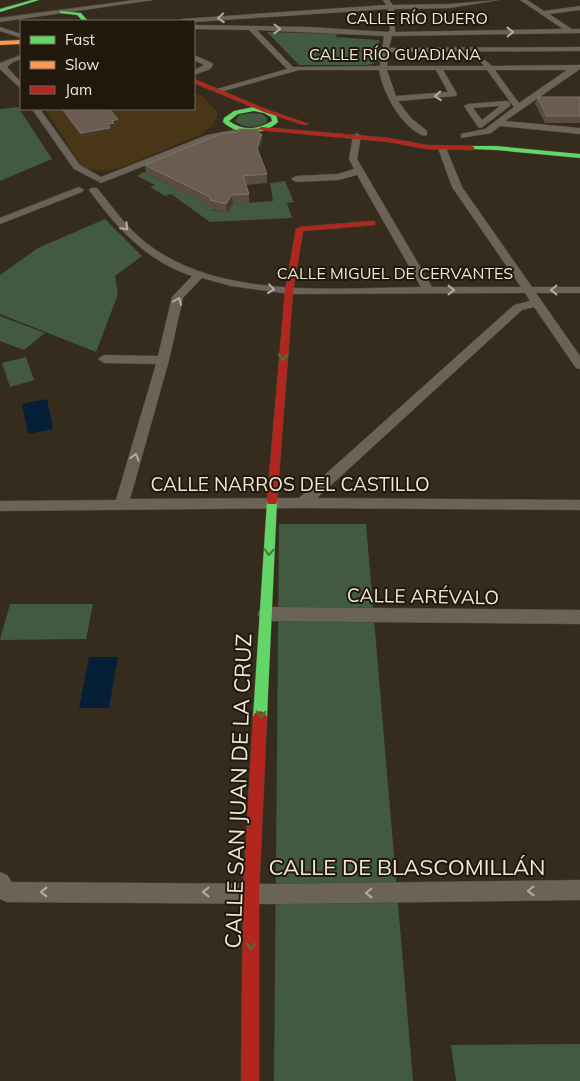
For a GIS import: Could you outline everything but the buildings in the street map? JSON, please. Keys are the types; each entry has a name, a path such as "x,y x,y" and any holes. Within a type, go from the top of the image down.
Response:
{"main road":[{"path":"0,12 37,0"},
{"path":"62,12 79,8"},
{"path":"0,43 20,42"},
{"path":"195,82 301,123 406,138 416,146 442,148 457,139 580,150"},
{"path":"195,90 221,106 232,127 255,130 406,138 428,134"},
{"path":"227,119 236,112 248,109 266,111 274,116 275,122 255,130"},
{"path":"457,139 496,148 580,156"},
{"name":"CALLE SAN JUAN DE LA CRUZ","path":"250,1081 251,892 272,503 289,291 300,230 372,223"}],"street":[{"path":"46,14 79,8 150,0"},
{"path":"386,0 391,7 393,30 386,38 384,72 393,99 408,120 428,134"},
{"path":"195,20 496,0"},
{"path":"523,0 571,31 580,42"},
{"path":"13,7 12,10 18,14 32,16"},
{"path":"544,13 580,8"},
{"path":"0,20 62,12"},
{"name":"CALLE RÍO DUERO","path":"195,27 390,34 580,31"},
{"path":"252,28 291,69"},
{"path":"0,29 20,36"},
{"path":"464,32 518,107"},
{"path":"385,50 580,49"},
{"path":"20,57 1,64 20,86"},
{"path":"195,58 209,65 195,73"},
{"path":"457,139 488,131 518,107 577,66"},
{"name":"CALLE RÍO GUADIANA","path":"220,91 291,69 577,66"},
{"path":"393,99 453,94 438,68"},
{"path":"562,77 578,78"},
{"path":"528,100 547,100"},
{"path":"37,110 77,167 99,180 102,186 94,190 79,185"},
{"path":"210,138 227,119"},
{"path":"406,138 408,120"},
{"path":"498,123 580,131"},
{"path":"0,221 79,185 88,178 99,180 210,138 255,130"},
{"path":"357,136 353,159 428,290"},
{"path":"442,148 457,187 580,365"},
{"path":"77,167 79,185"},
{"path":"296,179 344,176 359,170"},
{"name":"CALLE MIGUEL DE CERVANTES","path":"94,190 140,243 164,260 199,275 243,285 289,291 580,290"},
{"path":"122,504 163,360 178,297 199,275"},
{"path":"503,290 518,307"},
{"path":"302,503 518,307 537,303"},
{"path":"104,359 163,360"},
{"name":"CALLE NARROS DEL CASTILLO","path":"0,506 272,503 580,505"},
{"name":"CALLE ARÉVALO","path":"266,614 580,617"},
{"name":"CALLE DE BLASCOMILLÁN","path":"2,891 251,892 273,894 580,890"}],"shaded area":[{"path":"195,93 202,96 218,113 213,125 200,135 117,169 104,171 86,168 80,163 46,110 195,110"}],"green space":[{"path":"267,32 337,34 336,37 379,40 380,61 368,65 299,65"},
{"path":"18,107 52,159 0,181 0,109"},
{"path":"262,114 267,118 267,122 251,127 235,121 239,115"},
{"path":"144,172 211,206 212,210 228,212 231,204 273,201 270,183 285,181 294,202 287,203 292,218 210,222 171,194 165,196 150,187 155,185 137,176"},
{"path":"105,219 142,256 115,276 118,294 96,352 0,314 0,275 38,248"},
{"path":"0,316 45,333 24,350 0,341"},
{"path":"26,357 34,380 10,387 2,363"},
{"path":"279,524 366,524 413,1081 274,1081"},
{"path":"10,604 93,604 86,639 0,640"},
{"path":"580,1044 580,1081 456,1081 451,1045"}],"water":[{"path":"47,399 53,429 28,434 22,404"},
{"path":"89,657 118,657 109,708 79,708"}],"traffic: fast":[{"path":"0,11 37,0"},
{"path":"62,12 79,14 84,20"},
{"path":"254,109 266,111 274,116 275,122 269,126 250,131 238,129 226,122 226,119 236,112 254,109"},
{"path":"472,148 496,148 580,156"},
{"path":"260,717 272,501"}],"traffic: slow":[{"path":"0,43 20,42"}],"traffic: jam":[{"path":"195,81 266,111 306,124"},
{"path":"261,129 389,140 426,147 472,148"},
{"path":"272,501 289,291 300,229 372,223"},
{"path":"250,1081 251,892 260,717"}]}
